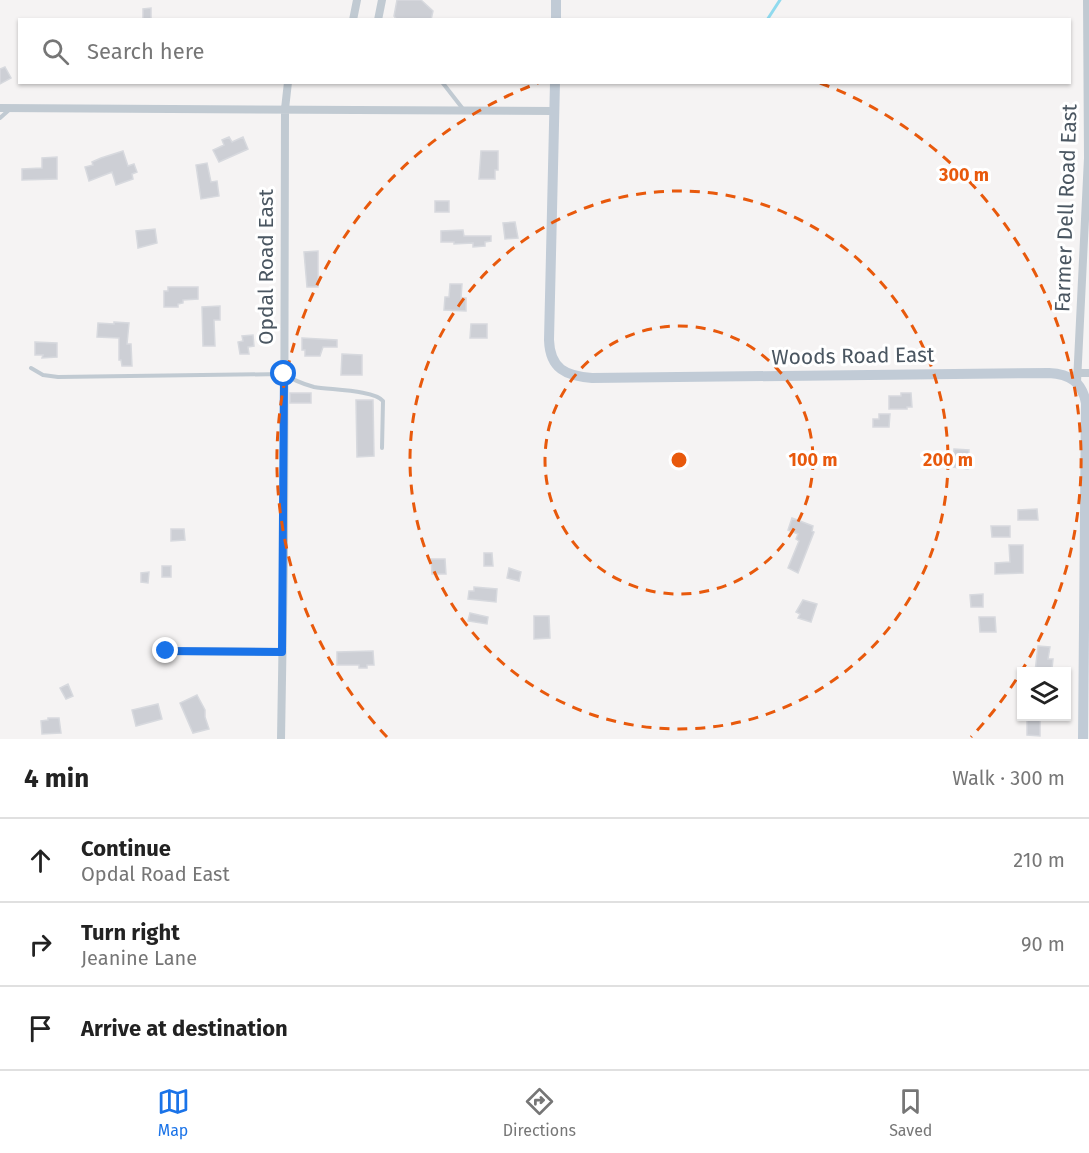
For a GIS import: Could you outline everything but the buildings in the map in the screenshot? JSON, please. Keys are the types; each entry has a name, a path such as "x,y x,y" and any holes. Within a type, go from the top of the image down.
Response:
{"main road":[{"path":"556,0 556,18"},
{"name":"Woods Road East","path":"555,84 549,340 552,357 563,371 570,375 592,378 1049,373 1077,377"},
{"path":"1077,377 1086,403 1083,739"}],"street":[{"path":"352,18 357,0"},
{"path":"378,18 382,0"},
{"name":"Farmer Dell Road East","path":"1077,377 1089,158 1088,0"},
{"name":"Opdal Road East","path":"281,739 285,109 288,84"},
{"path":"0,108 554,111"},
{"path":"1077,377 1089,373"},
{"path":"166,651 282,652"}],"lane":[{"path":"444,84 463,110"},
{"path":"0,118 12,108"},
{"path":"31,368 43,375 58,377 284,374 312,386 379,396 383,401 382,448"}],"waterway":[{"path":"768,18 780,0"}],"route":[{"path":"166,651 282,652 284,374"}]}
